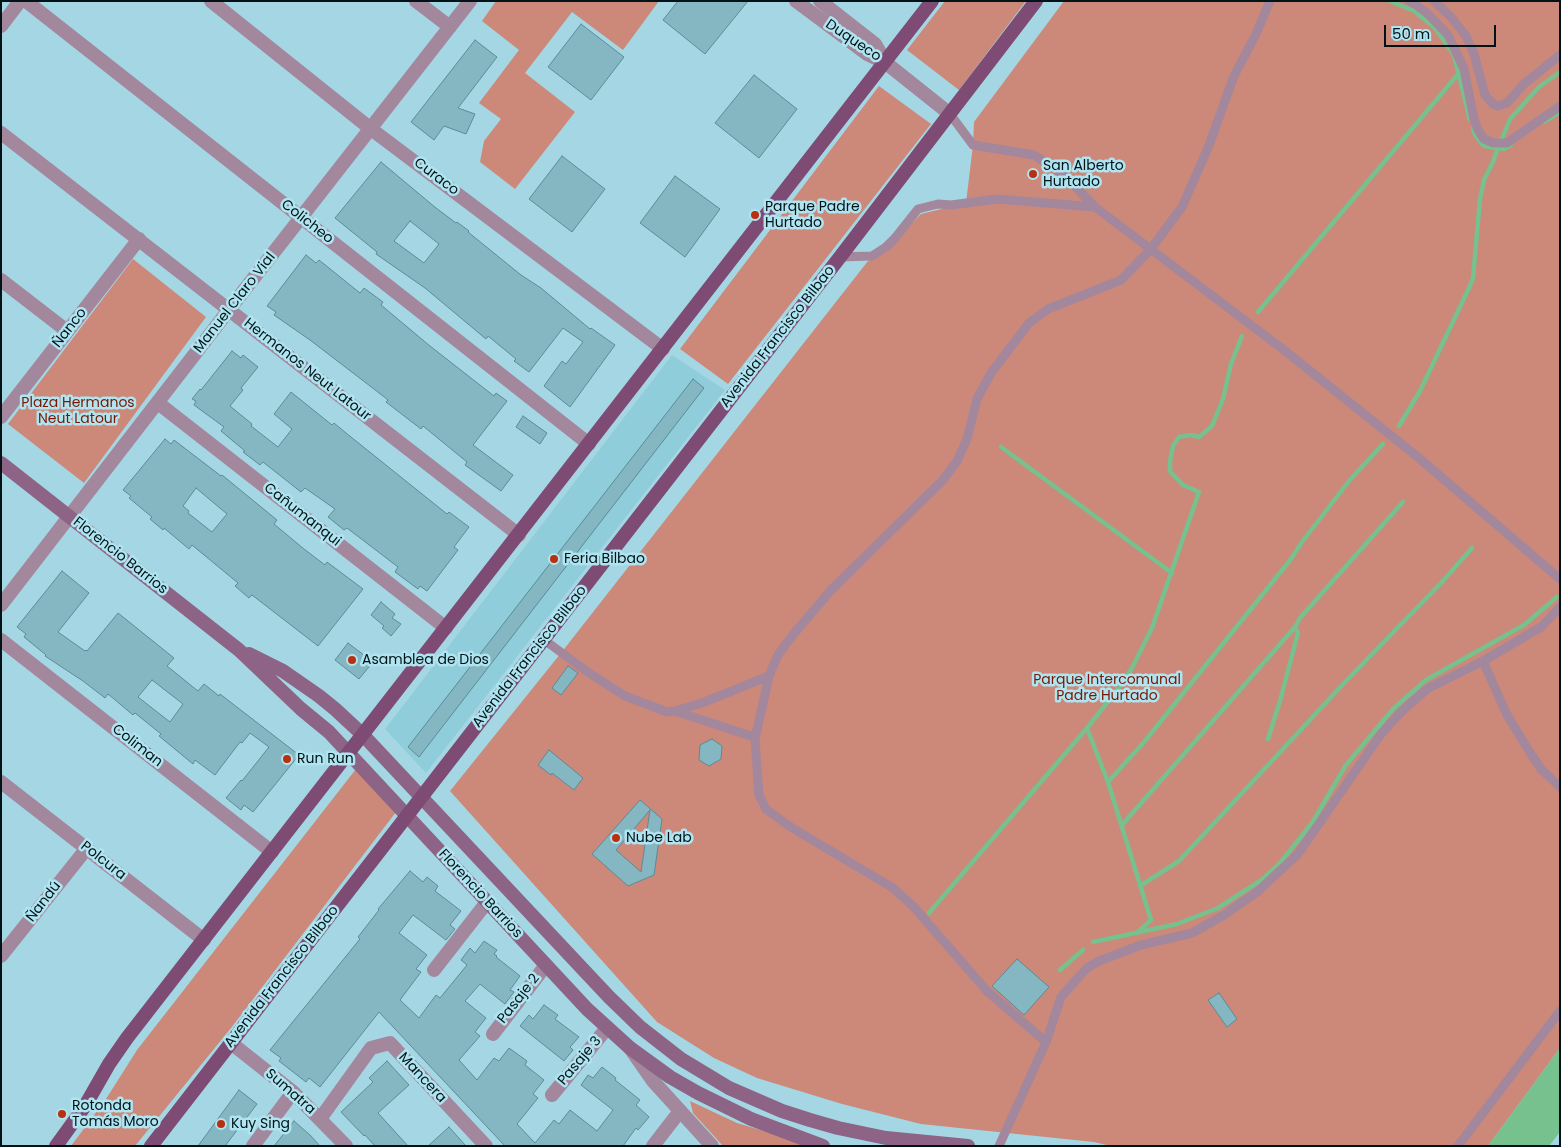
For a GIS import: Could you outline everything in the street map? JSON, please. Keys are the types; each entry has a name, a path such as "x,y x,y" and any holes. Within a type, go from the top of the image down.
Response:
{"main road":[{"path":"56,1146 85,1106 118,1051 886,63 932,1"},
{"name":"Avenida Francisco Bilbao","path":"151,1146 408,816 1036,1"},
{"name":"Florencio Barrios","path":"1,463 239,650 329,732 546,965 607,1028 630,1048"},
{"name":"Florencio Barrios","path":"239,650 283,671 335,709 362,735 609,997 640,1027 681,1059 712,1079 754,1100 810,1120 862,1134 910,1141 968,1146"},
{"path":"630,1048 698,1094 751,1119 823,1146"}],"street":[{"path":"1,26 20,1"},
{"name":"Colicheo","path":"26,1 589,444"},
{"name":"Curaco","path":"211,1 371,129 663,349"},
{"path":"416,1 450,27"},
{"name":"Manuel Claro Vial","path":"1,605 470,1"},
{"name":"Duqueco","path":"796,1 867,54 886,63 950,114"},
{"name":"Duqueco","path":"820,1 875,44 886,63"},
{"name":"Hermanos Neut Latour","path":"1,133 519,534"},
{"name":"Ñanco","path":"1,417 138,239"},
{"path":"1,280 67,332"},
{"name":"Cañumanqui","path":"158,402 446,628"},
{"name":"Coliman","path":"1,640 272,852"},
{"name":"Polcura","path":"1,782 204,940"},
{"name":"Ñandú","path":"1,956 86,848"},
{"path":"434,970 487,902"},
{"name":"Pasaje 2","path":"493,1034 546,965"},
{"name":"Pasaje 3","path":"552,1095 607,1028"},
{"name":"Sumatra","path":"231,1043 293,1092 346,1146"},
{"name":"Mancera","path":"320,1119 371,1048 390,1044 486,1146"},
{"name":"Florencio Barrios","path":"630,1048 653,1081 712,1146"},
{"path":"252,1146 293,1092"},
{"path":"653,1146 680,1111"}],"lane":[{"path":"1046,1042 987,990 913,906 894,888 789,826 766,809 759,795 755,739 769,676 778,655 831,590 943,480 957,461 967,439 977,399 991,373 1029,323 1048,309 1121,280 1151,249 1182,207 1208,148 1234,76 1256,34 1270,1"},
{"path":"1409,1 1428,14 1448,35 1464,69 1478,130 1484,139 1494,143 1507,143 1560,106"},
{"path":"1434,1 1466,36 1474,54 1485,95 1493,104 1498,106 1507,103 1524,84 1560,55"},
{"path":"950,114 973,145 1034,155 1064,174 1094,207 1284,350 1419,458 1560,579"},
{"path":"840,257 872,256 895,238 918,209 938,204 952,205 997,199 1094,207"},
{"path":"998,1146 1046,1042 1062,997 1087,968 1099,961 1141,945 1192,932 1224,915 1257,892 1298,854 1381,734 1402,711 1428,689 1483,661 1541,627 1560,607"},
{"path":"543,639 584,670 625,696 667,712 702,702 769,676"},
{"path":"1483,661 1507,715 1542,769 1560,787"},
{"path":"675,711 751,736 755,739"},
{"path":"1458,1146 1560,1012"}],"shaded area":[{"name":"Feria Bilbao","path":"672,355 725,390 426,773 385,729"},
{"path":"1560,1048 1560,1132 1549,1146 1488,1146"}],"green space":[{"path":"496,1 659,1 623,50 572,12 525,73 575,112 515,189 480,162 484,141 501,119 479,103 519,50 482,21"},
{"path":"945,1 1026,1 959,90 907,50"},
{"name":"Parque Intercomunal Padre Hurtado","path":"1064,1 1560,1 1560,1048 1488,1146 1111,1146 1094,1142 921,1124 842,1104 757,1078 714,1058 657,1022 450,791 561,653 868,261 880,255 921,214 966,203 974,122"},
{"path":"879,86 931,124 728,384 680,349"},
{"name":"Plaza Hermanos Neut Latour","path":"133,259 206,317 84,483 8,424"},
{"path":"356,769 396,812 231,1028 135,1146 71,1146 106,1099 137,1050"},
{"path":"690,1101 737,1123 814,1146 723,1146 693,1113"}],"building":[{"path":"678,1 748,1 705,54 663,20"},
{"path":"581,24 624,57 591,100 548,67"},
{"path":"475,40 497,57 458,108 475,114 466,134 444,126 434,140 411,122"},
{"path":"754,75 797,109 759,158 715,123"},
{"path":"562,156 605,189 572,232 529,199"},
{"path":"381,162 436,208 469,231 590,329 615,345 570,407 544,386 562,361 566,364 583,342 563,328 529,372 514,361 516,359 488,336 486,339 425,288 376,254 377,252 335,218","holes":["410,221 439,244 424,263 394,241"]},
{"path":"675,176 720,209 685,257 640,223"},
{"path":"306,255 316,263 319,260 360,293 364,288 383,302 381,305 430,346 494,396 496,393 507,401 473,445 513,475 501,491 465,465 467,462 423,426 421,429 386,402 388,400 383,396 274,315 276,312 267,306"},
{"path":"232,351 241,358 243,355 258,367 241,388 243,390 230,406 252,424 251,426 278,447 292,429 274,414 291,392 332,425 334,423 447,514 449,512 469,527 454,547 458,550 427,591 420,586 418,589 395,572 398,567 347,528 344,530 328,517 335,509 305,488 301,492 263,462 260,465 221,431 224,427 194,405 196,401 192,399"},
{"path":"693,379 704,388 419,757 408,747"},
{"path":"523,416 547,433 540,444 516,427"},
{"path":"165,439 171,444 174,440 222,475 277,520 274,524 304,549 325,565 327,562 363,589 318,646 252,595 249,598 235,586 238,583 192,545 189,549 164,528 163,530 123,490","holes":["196,488 227,514 212,532 188,513 189,511 183,506"]},
{"path":"62,571 89,593 58,632 87,651 118,613 174,658 167,666 198,691 204,684 219,696 220,694 299,755 253,812 244,805 241,810 226,798 269,747 250,733 242,743 240,742 215,775 195,760 193,764 159,736 161,734 135,713 133,715 108,694 105,698 45,656 24,637 26,634 17,627","holes":["152,680 183,704 170,722 138,697"]},
{"path":"381,602 395,614 392,618 401,624 391,636 382,628 384,626 371,615"},
{"name":"Asamblea de Dios","path":"348,643 373,662 359,679 335,660"},
{"path":"568,666 578,673 561,695 552,688"},
{"path":"712,739 722,746 721,759 709,766 699,760 700,745"},
{"path":"549,750 583,778 574,790 538,765"},
{"name":"Nube Lab","path":"640,800 662,819 654,875 628,886 592,854","holes":["650,810 641,872 616,850"]},
{"path":"410,871 423,882 427,877 438,886 435,891 461,911 450,925 455,929 446,940 413,915 399,933 427,955 416,969 421,972 400,1000 419,1018 436,995 440,998 467,965 461,960 470,948 475,953 484,941 497,950 494,954 496,957 520,976 510,990 514,992 505,1004 480,984 465,1001 486,1018 475,1032 480,1036 459,1060 477,1080 494,1058 499,1061 509,1048 527,1061 525,1065 544,1080 533,1094 538,1098 517,1124 535,1143 554,1120 559,1124 570,1110 597,1131 613,1110 581,1085 588,1075 593,1078 602,1067 640,1100 636,1105 649,1117 638,1130 636,1128 623,1146 505,1146 379,1012 320,1087 309,1078 306,1082 279,1061 281,1058 270,1050 360,939 358,937 378,909"},
{"path":"1017,959 1049,987 1024,1015 992,986"},
{"path":"1219,993 1237,1019 1227,1027 1208,1000"},
{"path":"544,1005 558,1015 555,1019 579,1037 570,1047 573,1050 564,1061 520,1026 529,1015 533,1019"},
{"path":"387,1061 409,1085 378,1113 408,1146 375,1146 341,1112 373,1082 369,1078"},
{"path":"239,1090 257,1104 225,1146 198,1146"},
{"path":"294,1121 310,1135 320,1146 274,1146"},
{"path":"449,1127 466,1146 428,1146"}],"waterway":[{"path":"1390,1 1414,11 1435,28 1454,55 1470,120"},
{"path":"1502,139 1510,119 1539,87 1560,72"},
{"path":"1258,312 1459,73"},
{"path":"1544,122 1560,112"},
{"path":"1473,128 1475,135 1484,146 1504,149 1511,145"},
{"path":"1399,426 1420,391 1473,278 1480,199 1484,180 1498,147"},
{"path":"929,913 1087,728 1132,668 1152,628 1199,492 1183,485 1170,471 1173,446 1179,437 1191,435 1199,437 1212,426 1223,399 1231,364 1242,336"},
{"path":"1108,782 1145,741 1291,559 1349,481 1383,444"},
{"path":"1001,447 1172,573"},
{"path":"1268,739 1298,633 1295,627 1300,618 1403,502"},
{"path":"1140,886 1179,861 1472,548"},
{"path":"1093,942 1177,924 1218,908 1263,879 1280,863 1312,823 1346,765 1393,709 1426,680 1524,625 1557,597"},
{"path":"1122,825 1295,627"},
{"path":"1087,728 1108,782 1151,920 1137,933"},
{"path":"1060,970 1083,950"}],"place":[{"name":"San Alberto Hurtado","path":"1033,174"},
{"name":"Parque Padre Hurtado","path":"755,215"},
{"name":"Feria Bilbao","path":"554,559"},
{"name":"Asamblea de Dios","path":"352,660"},
{"name":"Run Run","path":"287,759"},
{"name":"Nube Lab","path":"616,838"},
{"name":"Rotonda Tomás Moro","path":"62,1114"},
{"name":"Kuy Sing","path":"221,1124"}]}
